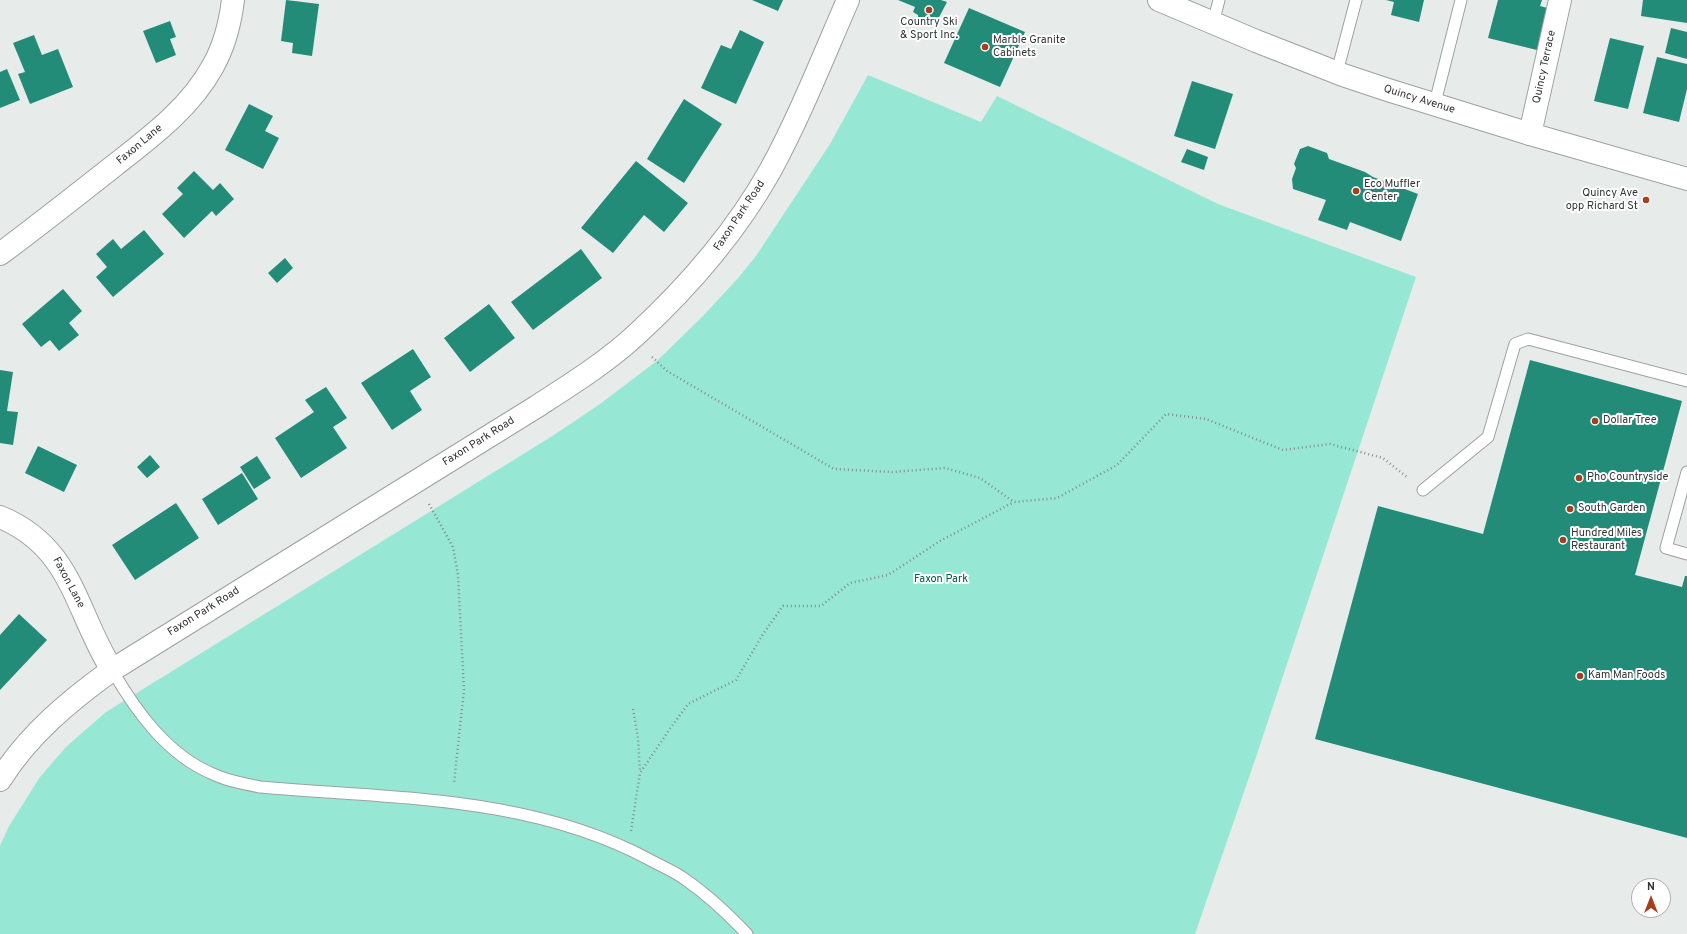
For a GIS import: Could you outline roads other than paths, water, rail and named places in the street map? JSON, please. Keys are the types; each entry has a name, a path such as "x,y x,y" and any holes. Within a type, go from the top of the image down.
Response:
{"street":[{"name":"Faxon Lane","path":"0,254 115,165 175,114 202,84 213,68 227,34 233,0"},
{"name":"Faxon Park Road","path":"0,780 15,758 43,726 72,699 112,670 542,403 580,377 636,335 679,293 713,256 756,194 785,141 848,0"},
{"name":"Quincy Avenue","path":"1159,0 1299,58 1388,90 1530,134 1687,179"},
{"name":"Quincy Terrace","path":"1530,134 1560,0"},
{"name":"Faxon Lane","path":"0,517 26,530 51,552 70,582 100,649 112,670"}],"lane":[{"path":"1213,23 1219,0"},
{"path":"1337,72 1356,0"},
{"path":"1434,103 1461,0"},
{"path":"1424,490 1488,437 1515,344 1528,339 1687,381"},
{"path":"1687,472 1666,548 1687,554"},
{"path":"112,670 126,694 153,729 183,756 211,774 242,784 260,787 399,796 451,802 491,808 563,824 628,848 685,879 722,908 747,934"}],"place":[{"name":"Country Ski & Sport Inc.","path":"929,10"},
{"name":"Marble Granite Cabinets","path":"985,47"},
{"name":"Eco Muffler Center","path":"1356,191"},
{"name":"Quincy Ave opp Richard St","path":"1646,200"},
{"name":"Dollar Tree","path":"1595,421"},
{"name":"Pho Countryside","path":"1579,478"},
{"name":"South Garden","path":"1570,509"},
{"name":"Hundred Miles Restaurant","path":"1563,540"},
{"name":"Kam Man Foods","path":"1580,676"}],"park label":[{"name":"Faxon Park","path":"941,580"}]}
